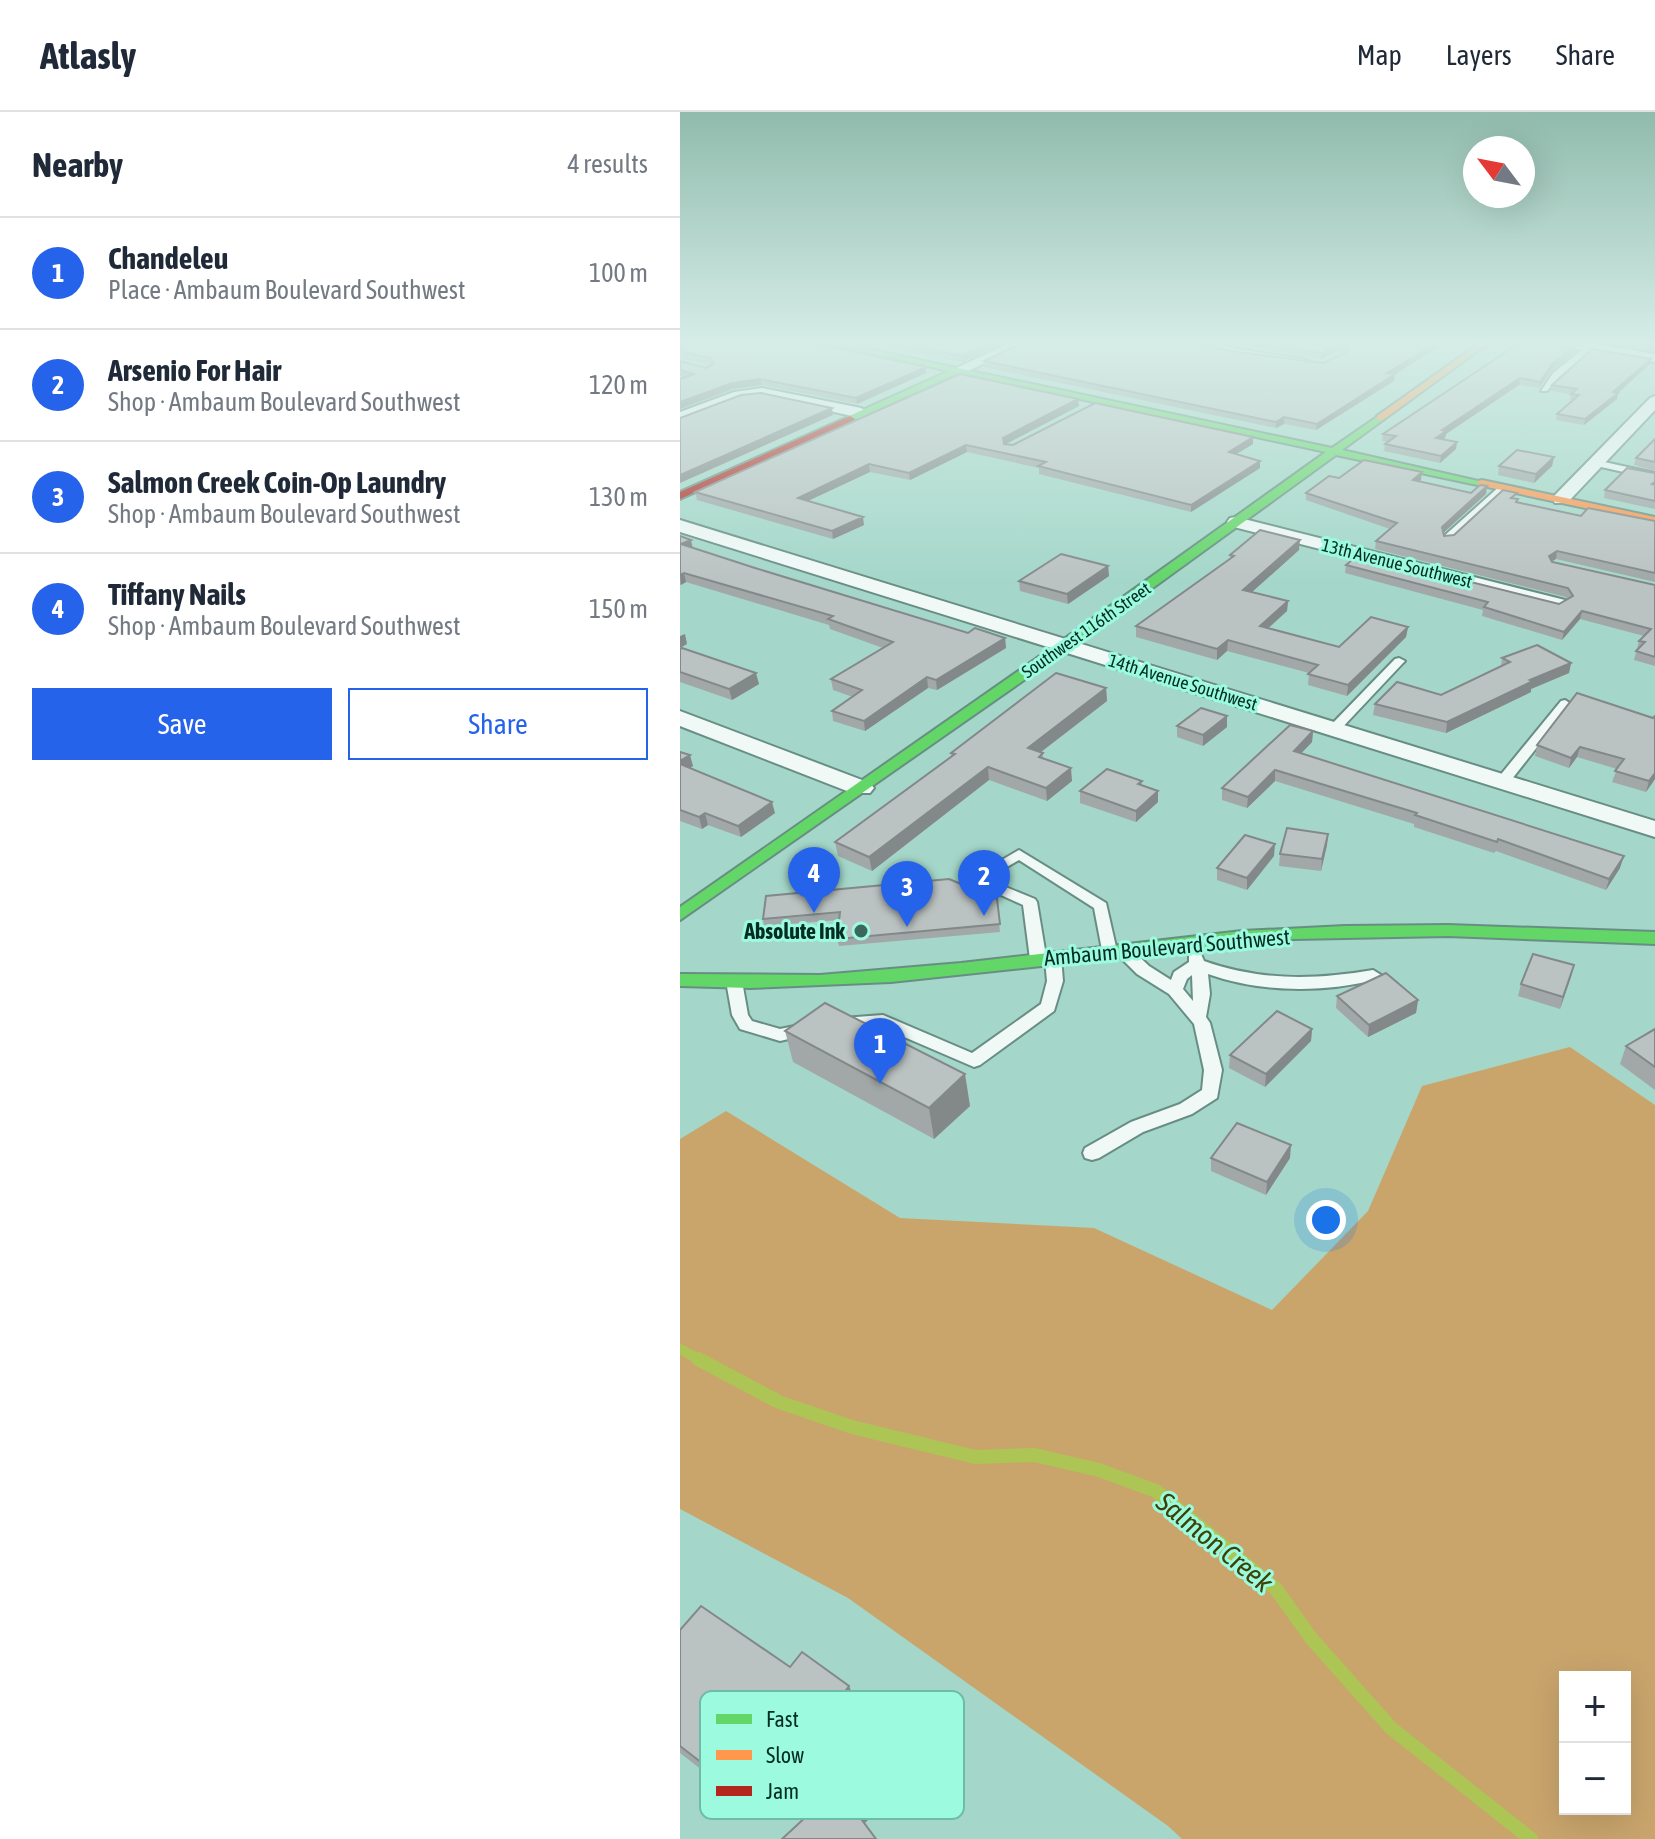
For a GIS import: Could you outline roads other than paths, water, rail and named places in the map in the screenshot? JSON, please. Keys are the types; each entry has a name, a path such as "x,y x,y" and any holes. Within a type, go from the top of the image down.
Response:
{"street":[{"path":"680,496 844,421"},
{"path":"1175,421 1336,451 1655,520"},
{"name":"Southwest 116th Street","path":"680,915 1378,421"},
{"path":"1561,499 1636,421"},
{"name":"13th Avenue Southwest","path":"1236,522 1558,604"},
{"name":"14th Avenue Southwest","path":"680,526 1655,829"},
{"path":"680,718 861,788"},
{"name":"Ambaum Boulevard Southwest","path":"680,980 854,977 1189,943 1381,930 1655,938"}],"lane":[{"path":"1595,463 1655,476"},
{"path":"1447,539 1504,487"},
{"path":"1334,729 1399,661"},
{"path":"1503,781 1565,704"},
{"path":"734,981 740,1015 746,1025 780,1035 836,1024 883,1021 974,1061 1048,1007 1055,981 1030,902 975,880 1019,854 1101,906 1116,950 1175,990 1198,1018 1213,1070 1211,1093 1186,1109 1137,1127 1092,1153"},
{"path":"1189,943 1203,975 1198,1018"},
{"path":"1197,964 1243,979 1286,986 1373,975"},
{"path":"1175,990 1180,976 1197,964"}],"waterway":[{"name":"Salmon Creek","path":"680,1349 702,1361"},
{"name":"Salmon Creek","path":"698,1359 779,1402 852,1427 975,1457 1034,1455 1099,1470 1156,1491 1276,1589 1311,1638 1391,1728 1531,1839"}],"place":[{"name":"Tiffany Nails","path":"814,913"},
{"name":"Arsenio For Hair","path":"984,916"},
{"name":"Salmon Creek Coin-Op Laundry","path":"907,927"},
{"name":"Absolute Ink","path":"861,931"},
{"name":"Chandeleu","path":"880,1084"}]}
